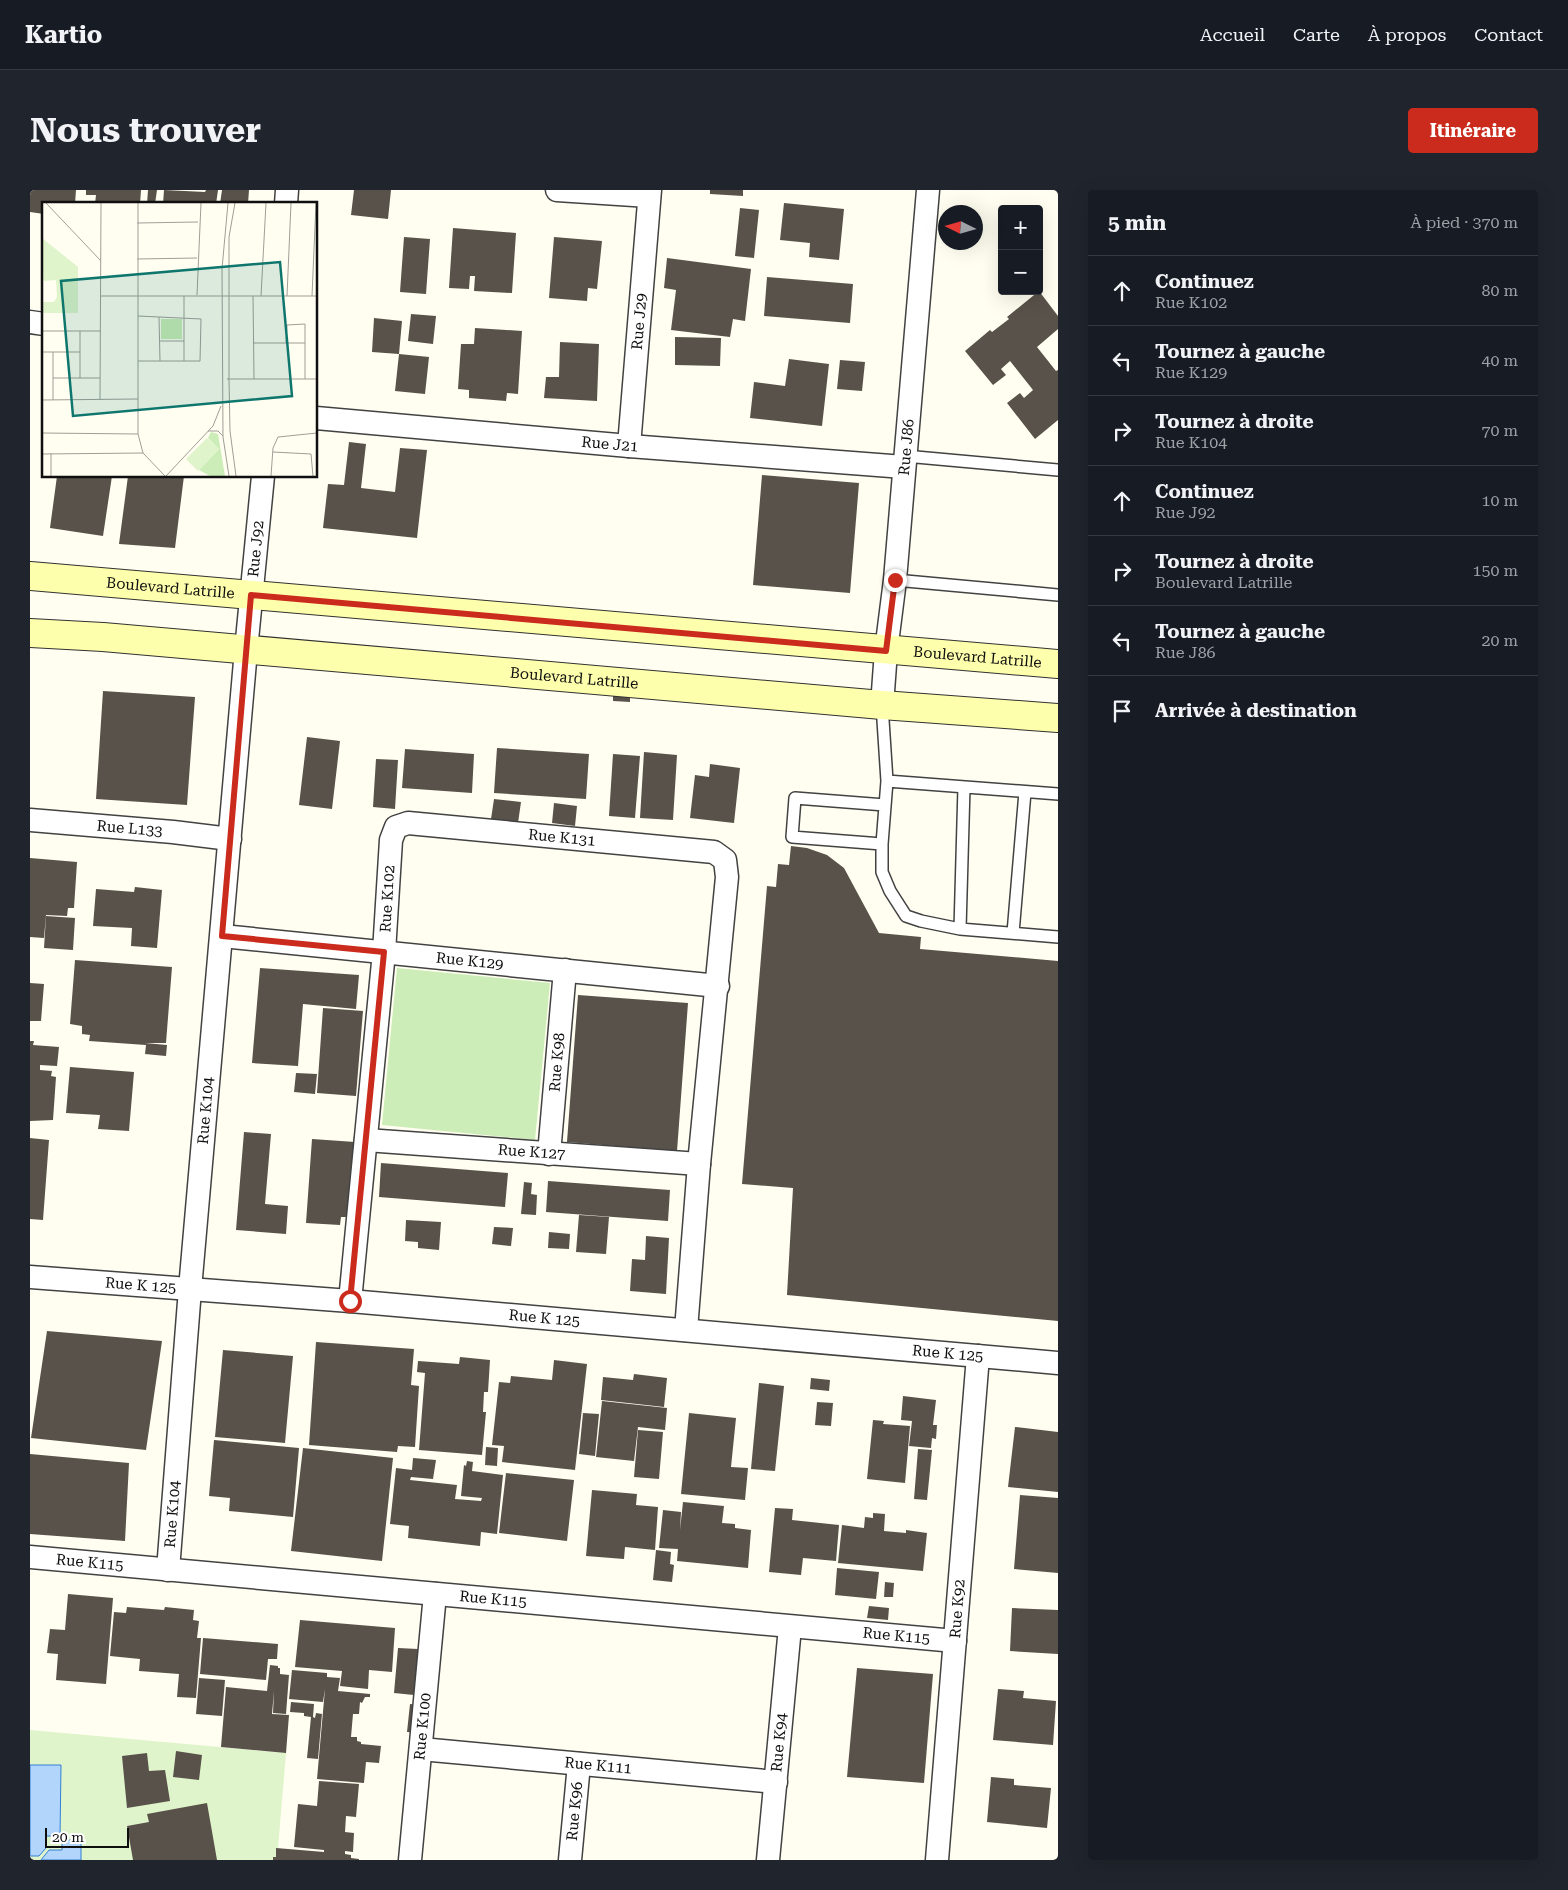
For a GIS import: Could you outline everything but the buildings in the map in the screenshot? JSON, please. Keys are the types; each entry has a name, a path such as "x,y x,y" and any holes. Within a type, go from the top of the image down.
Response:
{"main road":[{"name":"Boulevard Latrille","path":"30,576 886,651 1058,664"},
{"name":"Boulevard Latrille","path":"30,634 103,637 1056,719"}],"street":[{"name":"Rue J29","path":"557,190 650,193 629,446"},
{"name":"Rue J86","path":"882,705 886,651 895,580 928,190"},
{"name":"Rue J21","path":"318,418 629,446 904,462"},
{"name":"Rue J92","path":"246,650 263,478"},
{"name":"Rue K104","path":"168,1570 190,1289 246,650"},
{"name":"Rue L133","path":"30,820 173,832 230,839"},
{"name":"Rue K131","path":"396,827 408,823 714,852 725,860 727,877 718,986"},
{"name":"Rue K102","path":"350,1301 384,952 392,840 396,827"},
{"name":"Rue K129","path":"222,936 718,986"},
{"name":"Rue K98","path":"549,1154 565,970"},
{"path":"686,1330 699,1164 718,986"},
{"name":"Rue K127","path":"366,1140 699,1164"},
{"name":"Rue K 125","path":"30,1277 350,1301 1058,1364"},
{"name":"Rue K92","path":"938,1860 978,1356"},
{"name":"Rue K115","path":"30,1558 955,1641"},
{"name":"Rue K100","path":"410,1860 436,1594"},
{"name":"Rue K94","path":"768,1860 790,1626"},
{"name":"Rue K111","path":"420,1749 776,1782"},
{"name":"Rue K96","path":"570,1860 579,1764"}],"lane":[{"path":"904,462 1058,470"},
{"path":"895,580 1058,595"},
{"path":"882,705 887,781 882,844 882,872 890,892 906,916 960,929 1058,937"},
{"path":"887,781 1058,794"},
{"path":"960,929 964,787"},
{"path":"1013,933 1025,792"},
{"path":"882,844 792,837 795,798 885,804"}],"green space":[{"path":"397,968 550,983 535,1140 382,1125"},
{"path":"30,1730 286,1753 277,1860 30,1860"}],"water":[{"path":"30,1765 61,1765 60,1836 46,1836 46,1848 39,1856 30,1856"},
{"path":"62,1840 81,1840 81,1860 41,1860 49,1850 62,1850"}],"route":[{"path":"350,1301 384,952 222,936 251,595 886,651 895,580"}]}
